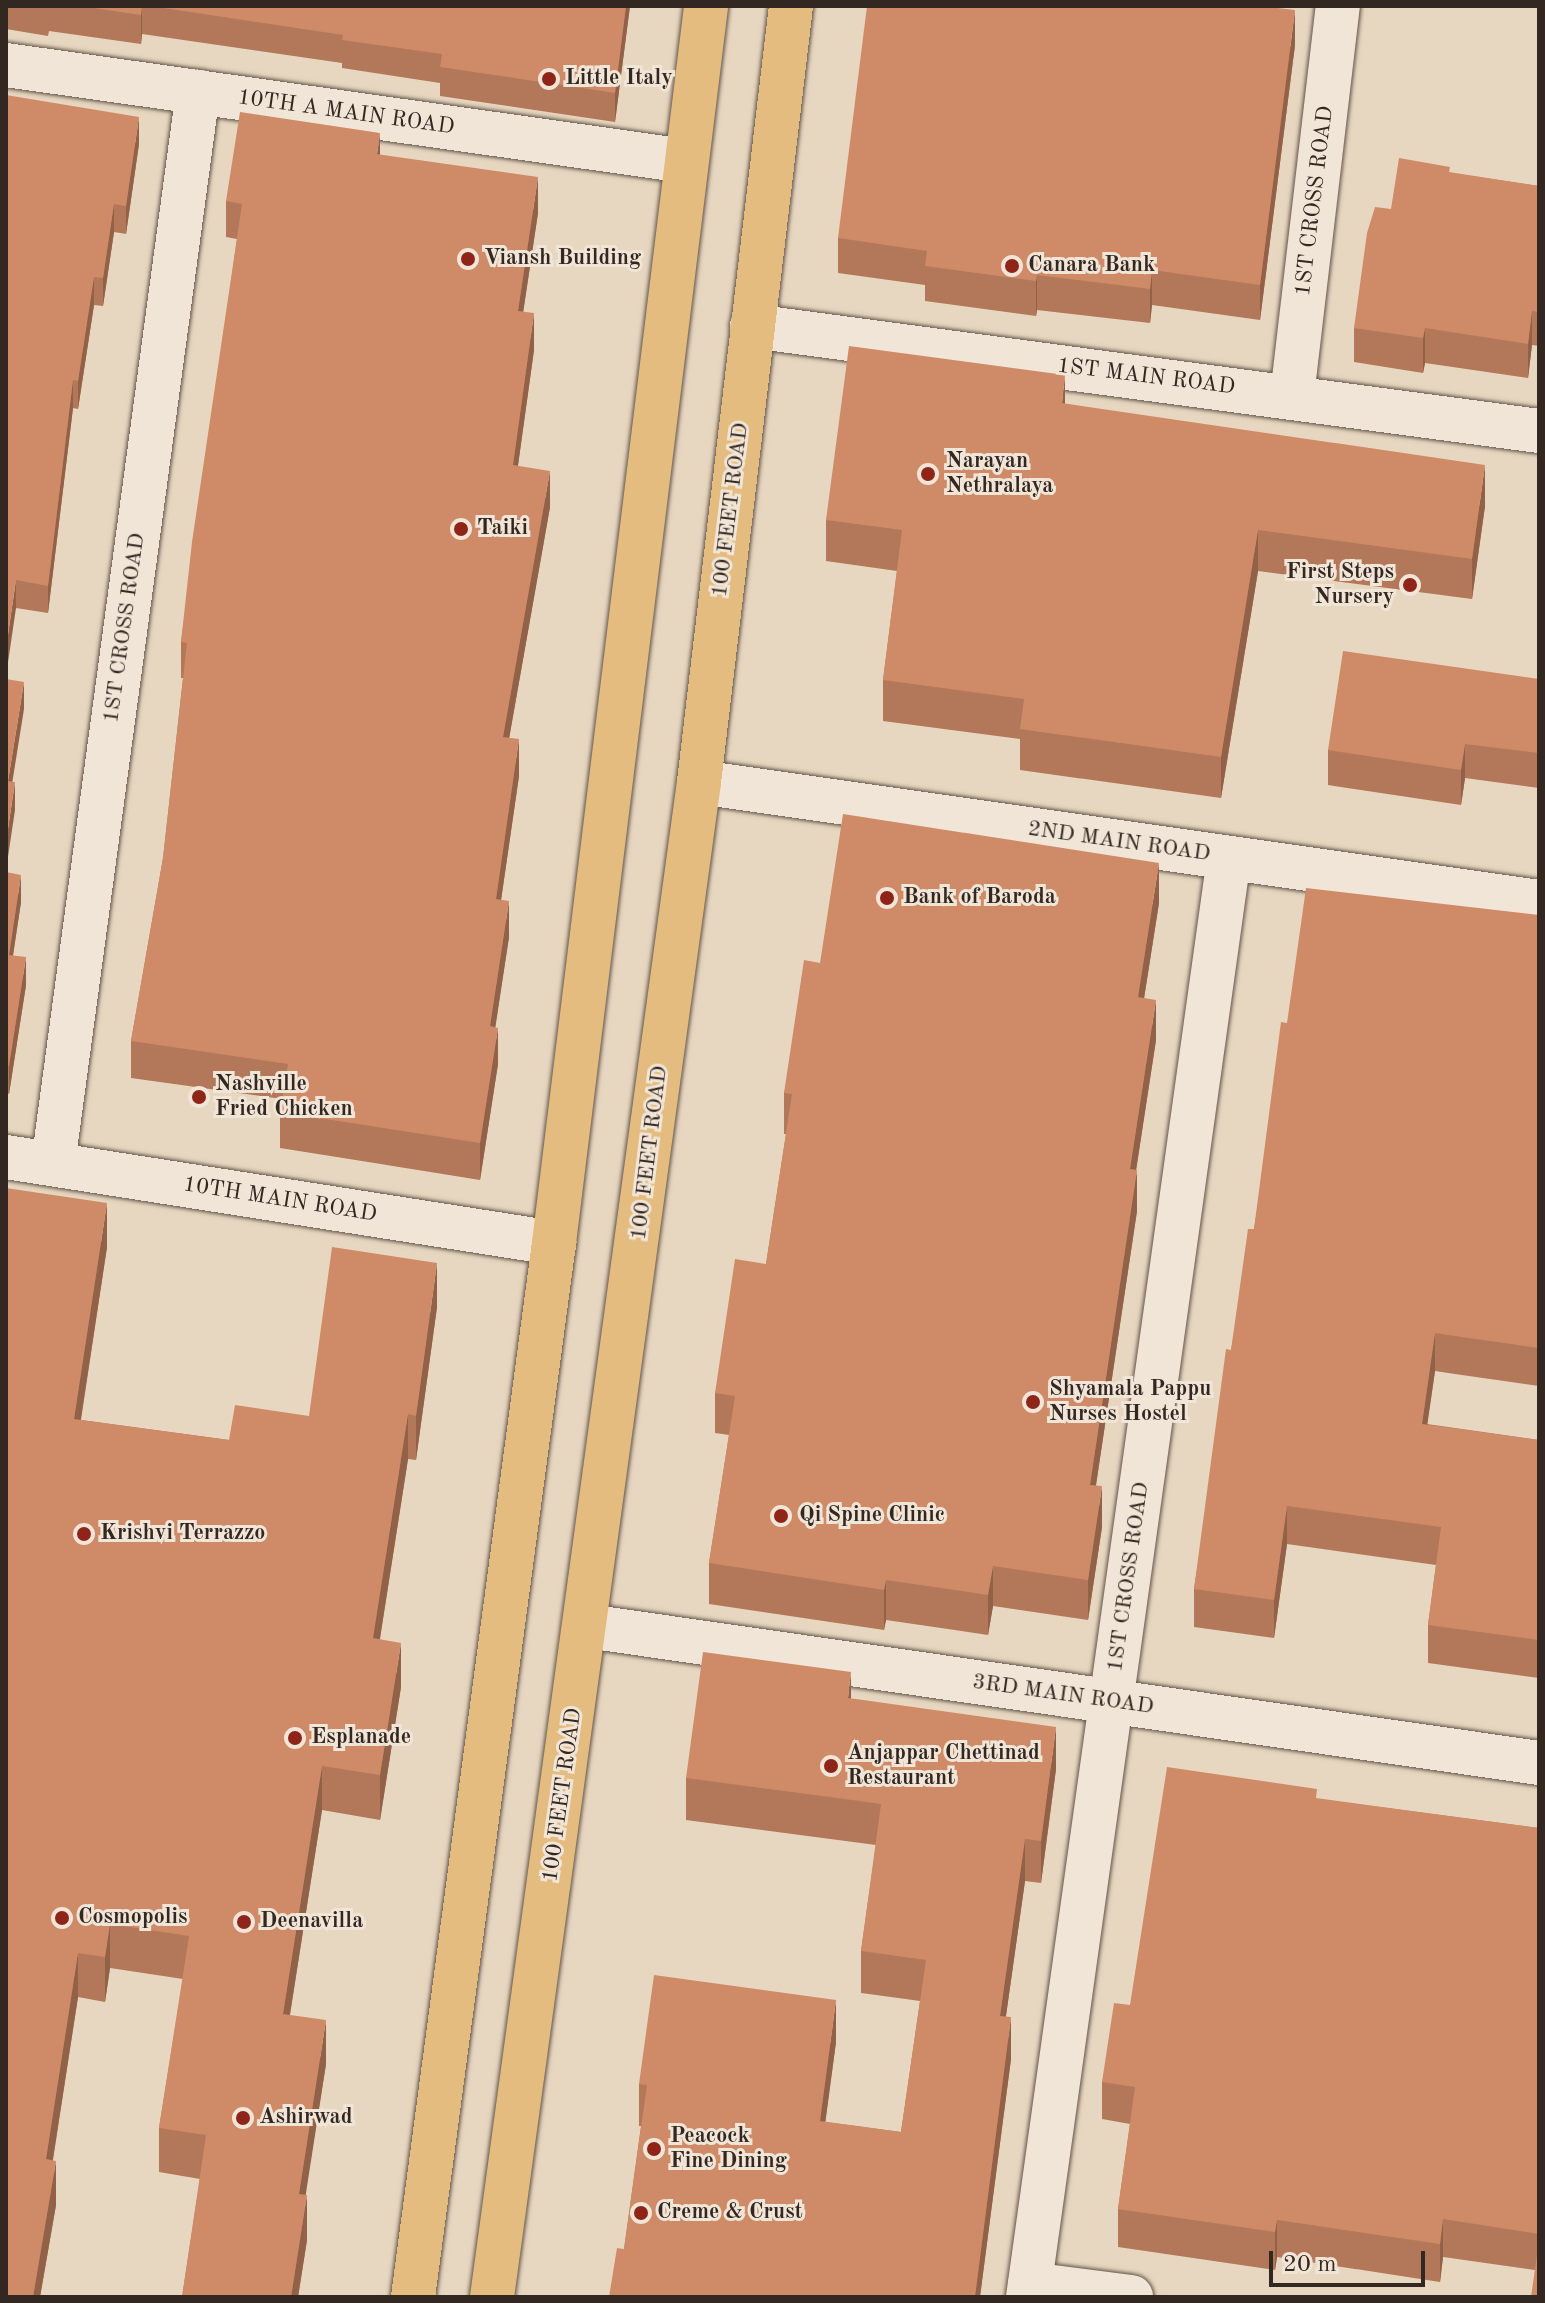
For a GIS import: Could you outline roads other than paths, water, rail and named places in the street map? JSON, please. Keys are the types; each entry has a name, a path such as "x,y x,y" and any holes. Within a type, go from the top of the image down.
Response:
{"main road":[{"path":"413,2297 554,1243 706,6"},
{"name":"100 FEET ROAD","path":"492,2297 587,1626 699,782 791,6"}],"street":[{"name":"1ST CROSS ROAD","path":"1292,396 1338,6"},
{"name":"10TH A MAIN ROAD","path":"6,65 686,161"},
{"name":"1ST CROSS ROAD","path":"53,1164 198,92"},
{"name":"1ST MAIN ROAD","path":"752,326 1539,431"},
{"name":"2ND MAIN ROAD","path":"699,782 1539,902"},
{"name":"1ST CROSS ROAD","path":"1029,2290 1229,858"},
{"name":"10TH MAIN ROAD","path":"6,1157 554,1243"},
{"name":"3RD MAIN ROAD","path":"587,1626 1539,1763"},
{"path":"1029,2290 1131,2297"}],"place":[{"name":"Little Italy","path":"549,79"},
{"name":"Viansh Building","path":"468,259"},
{"name":"Canara Bank","path":"1012,266"},
{"name":"Narayan Nethralaya","path":"928,474"},
{"name":"Taiki","path":"461,529"},
{"name":"First Steps Nursery","path":"1410,585"},
{"name":"Bank of Baroda","path":"887,898"},
{"name":"Nashville Fried Chicken","path":"199,1097"},
{"name":"Shyamala Pappu Nurses Hostel","path":"1033,1402"},
{"name":"Qi Spine Clinic","path":"781,1516"},
{"name":"Krishvi Terrazzo","path":"84,1534"},
{"name":"Esplanade","path":"295,1738"},
{"name":"Anjappar Chettinad Restaurant","path":"831,1766"},
{"name":"Cosmopolis","path":"62,1918"},
{"name":"Deenavilla","path":"244,1922"},
{"name":"Ashirwad","path":"243,2118"},
{"name":"Peacock Fine Dining","path":"654,2149"},
{"name":"Creme & Crust","path":"641,2213"}]}
